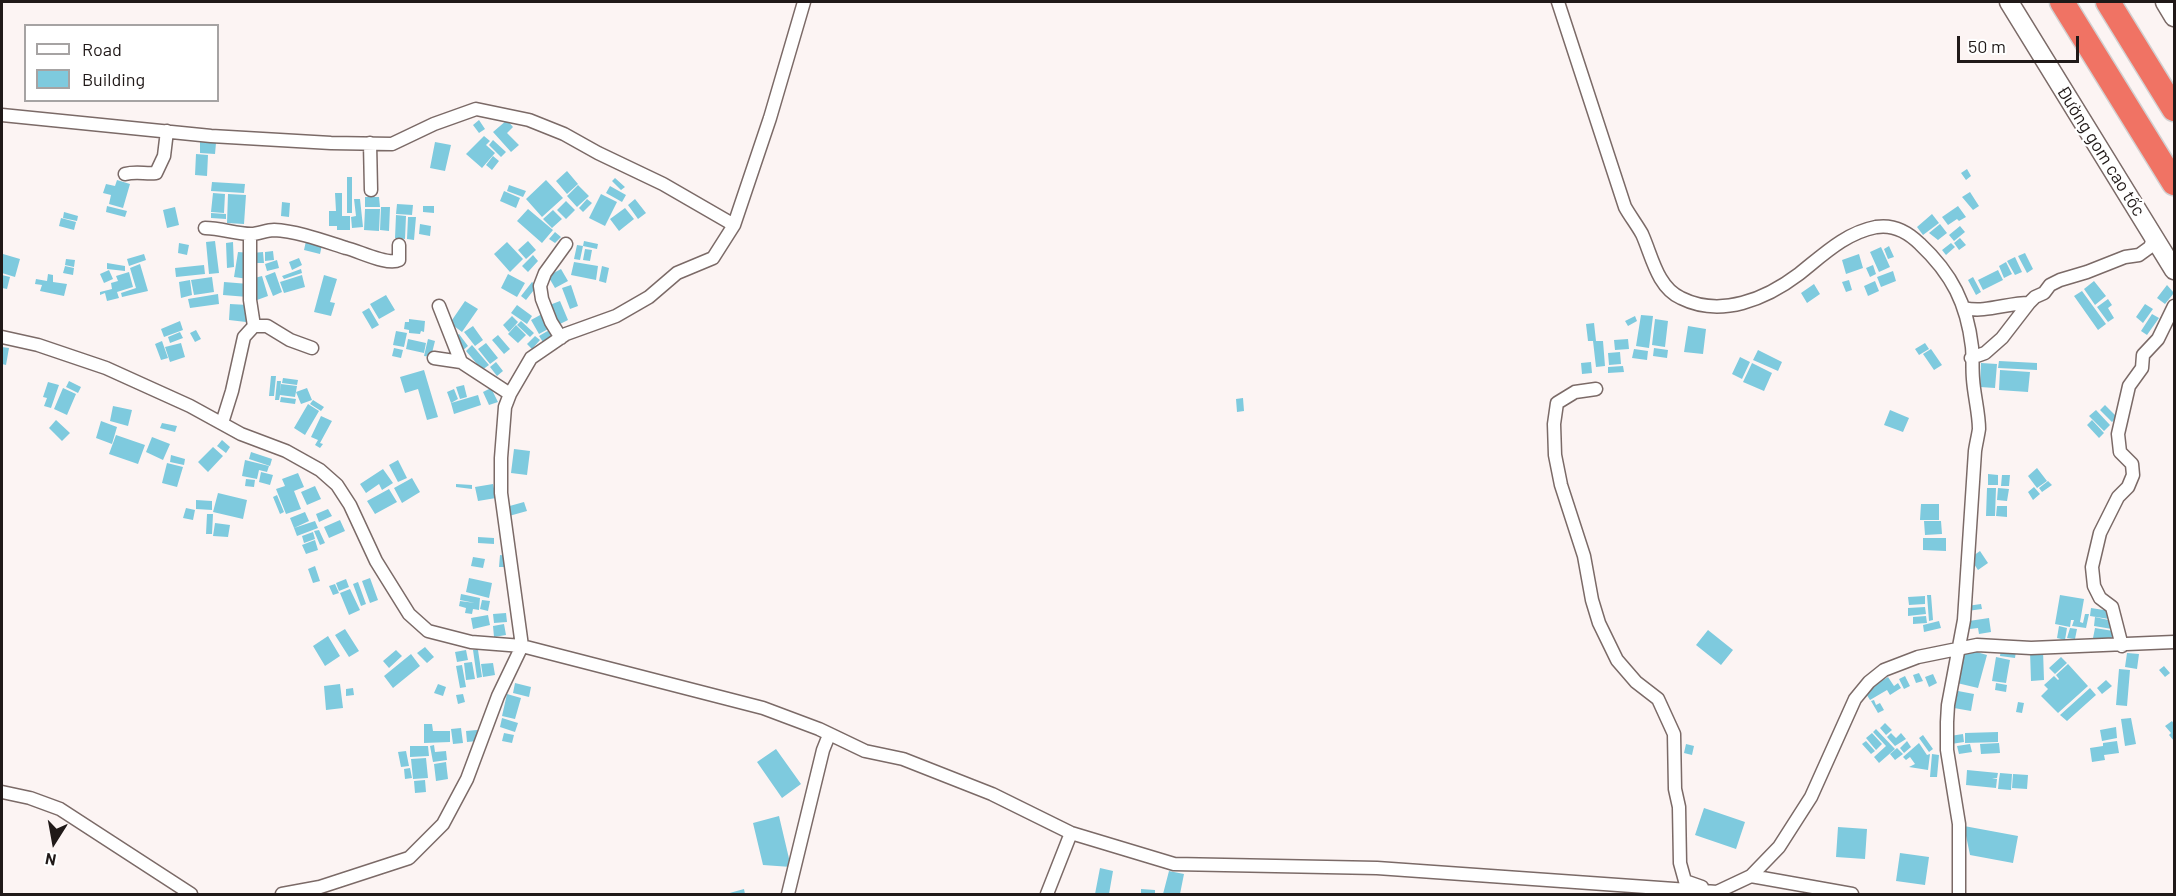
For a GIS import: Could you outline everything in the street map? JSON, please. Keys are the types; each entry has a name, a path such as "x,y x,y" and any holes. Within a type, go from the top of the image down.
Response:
{"highway":[{"path":"2062,2 2175,183"},
{"path":"2108,2 2175,109"}],"main road":[{"name":"Đường gom cao tốc","path":"2010,2 2175,270"},
{"path":"2165,2 2175,17"}],"street":[{"path":"282,894 320,887 409,858 443,824 467,779 498,696 522,646 501,493 505,407 510,394 531,358 561,338 616,316 649,297 677,273 712,258 734,225 804,2"},
{"path":"1558,2 1625,207 1641,231 1660,278 1669,292 1683,299 1716,307 1753,300 1789,281 1838,243 1865,230 1879,227 1905,231 1917,241 1951,280 1964,308 1972,351 1979,428 1974,462 1967,581 1960,647 1948,705 1947,722 1947,750 1959,824 1959,894"},
{"path":"2,115 235,138 392,144 434,124 476,109 529,120 564,134 663,184 734,225"},
{"path":"125,174 135,171 146,174 156,172 164,156 167,131"},
{"path":"370,143 371,190"},
{"path":"205,228 250,234 274,230 395,262 399,260 399,244"},
{"path":"250,234 250,300 254,326"},
{"path":"1971,358 1984,353 2002,338 2029,303 2060,280 2125,257 2139,255 2150,247 2154,236"},
{"path":"561,338 551,322 542,299 540,286 545,273 566,244"},
{"path":"1964,308 1981,310 2016,303 2029,303"},
{"path":"439,306 461,362"},
{"path":"2122,645 2112,607 2100,597 2094,585 2092,567 2100,533 2118,497 2128,487 2133,475 2132,464 2120,452 2118,434 2129,386 2142,368 2143,355 2158,339 2175,306"},
{"path":"222,423 244,337 254,326 267,326 290,340 312,348"},
{"path":"2,337 38,345 106,368 190,406 241,434 294,456 320,470 337,485 350,505 376,561 409,614 428,631 471,642 522,646 763,708 819,729 865,751 903,759 980,790 1071,833 1174,864 1377,868 1717,892 1751,876 1779,847 1811,797 1845,718 1864,687 1884,670 1918,657 1960,647 1987,644 2031,648 2175,642"},
{"path":"434,358 461,362 510,394"},
{"path":"1596,389 1575,392 1557,403 1554,424 1555,455 1561,485 1584,556 1592,600 1599,623 1617,660 1636,682 1658,699 1674,734 1680,863 1685,881 1717,892"},
{"path":"788,894 823,750 829,735"},
{"path":"2,792 30,798 60,809 191,894"},
{"path":"1047,894 1071,833"},
{"path":"1751,876 1852,894"}],"building":[{"path":"479,120 485,129 479,133 473,125"},
{"path":"507,120 513,127 507,133 519,145 511,152 493,132"},
{"path":"484,136 490,141 486,145 495,153 482,168 466,154"},
{"path":"493,140 506,152 501,157 489,145"},
{"path":"200,142 216,143 215,154 200,153"},
{"path":"435,142 451,145 445,171 430,168"},
{"path":"196,154 208,155 207,176 195,175"},
{"path":"493,156 499,161 492,170 486,165"},
{"path":"1967,169 1971,176 1966,180 1961,173"},
{"path":"567,171 578,184 567,194 556,181"},
{"path":"347,177 352,177 352,213 347,213"},
{"path":"615,178 625,187 621,190 612,181"},
{"path":"117,180 130,184 123,208 109,204 111,195 103,193 106,184 115,186"},
{"path":"546,180 563,198 542,217 526,199"},
{"path":"212,182 245,184 244,193 211,191"},
{"path":"509,185 526,191 523,197 507,191"},
{"path":"578,185 589,196 577,207 567,196"},
{"path":"610,186 626,195 622,202 606,193"},
{"path":"504,191 520,198 516,208 500,201"},
{"path":"1970,192 1979,206 1973,210 1962,197"},
{"path":"213,193 225,194 224,213 211,212"},
{"path":"335,193 342,193 342,216 350,216 350,230 337,230 337,226 329,226 329,211 336,211"},
{"path":"228,194 246,195 244,224 227,223"},
{"path":"601,194 617,202 605,226 589,218"},
{"path":"365,197 379,197 380,207 365,207"},
{"path":"354,199 360,199 363,227 352,228 351,217 356,216"},
{"path":"587,199 592,203 583,212 579,208"},
{"path":"635,199 646,213 638,219 628,205"},
{"path":"566,201 575,210 566,219 557,210"},
{"path":"282,202 290,203 289,217 281,216"},
{"path":"397,204 413,205 412,215 396,214"},
{"path":"107,206 127,211 125,217 106,212"},
{"path":"423,206 434,206 434,213 423,212"},
{"path":"1958,206 1966,217 1959,221 1957,219 1948,225 1942,217"},
{"path":"175,207 179,225 167,228 163,210"},
{"path":"381,207 390,207 389,231 380,230"},
{"path":"625,208 634,219 619,231 610,219"},
{"path":"365,209 380,209 379,231 364,230"},
{"path":"528,209 553,230 542,243 517,221"},
{"path":"553,210 562,219 552,228 543,219"},
{"path":"64,212 78,216 77,221 63,218"},
{"path":"211,213 226,214 226,219 211,218"},
{"path":"1932,214 1939,223 1923,235 1917,227"},
{"path":"396,215 406,216 405,239 395,238"},
{"path":"408,217 416,217 414,240 407,239"},
{"path":"61,218 76,222 74,230 59,226"},
{"path":"420,224 431,226 430,236 419,234"},
{"path":"1940,224 1947,233 1938,240 1929,233"},
{"path":"1960,226 1965,232 1954,241 1949,235"},
{"path":"555,232 561,237 555,243 549,239"},
{"path":"1960,238 1966,245 1959,250 1954,243"},
{"path":"215,241 219,273 209,274 206,242"},
{"path":"306,241 322,245 320,254 304,250"},
{"path":"528,241 536,250 526,259 518,250"},
{"path":"584,241 598,244 597,249 583,246"},
{"path":"233,242 234,267 227,268 226,243"},
{"path":"507,242 523,259 510,272 494,254"},
{"path":"179,243 189,245 187,255 178,253"},
{"path":"1951,243 1955,247 1946,255 1942,250"},
{"path":"577,245 583,246 580,260 574,259"},
{"path":"1889,246 1894,257 1888,259 1884,249"},
{"path":"1881,247 1890,267 1879,272 1870,252"},
{"path":"585,249 592,250 590,261 583,260"},
{"path":"273,251 274,260 265,261 265,252"},
{"path":"238,252 251,253 248,279 234,277"},
{"path":"263,252 264,263 253,263 252,253"},
{"path":"2025,253 2033,269 2027,273 2018,256"},
{"path":"3,254 20,259 15,277 2,273"},
{"path":"144,254 146,260 129,266 127,259"},
{"path":"1859,254 1863,268 1846,274 1842,260"},
{"path":"533,255 538,261 528,272 522,266"},
{"path":"2015,257 2022,272 2015,275 2007,261"},
{"path":"299,258 302,265 292,270 289,262"},
{"path":"66,259 75,260 74,267 65,265"},
{"path":"277,260 279,268 267,271 265,264"},
{"path":"574,262 598,266 596,280 571,275"},
{"path":"2006,262 2012,274 2004,278 1999,266"},
{"path":"107,263 125,266 125,271 107,269"},
{"path":"140,264 148,291 122,297 121,293 136,288 130,268"},
{"path":"204,265 205,274 176,277 175,268"},
{"path":"1873,265 1876,274 1870,277 1866,268"},
{"path":"65,266 74,268 73,275 63,273"},
{"path":"602,266 609,268 606,283 599,281"},
{"path":"301,269 302,273 284,279 282,276"},
{"path":"561,269 568,281 555,288 548,276"},
{"path":"109,270 113,279 104,283 100,274"},
{"path":"1998,270 2003,280 1983,290 1978,280"},
{"path":"1893,271 1896,281 1881,287 1877,277"},
{"path":"129,272 133,287 117,292 119,298 107,301 105,293 100,295 100,292 112,289 111,283 118,281 116,276"},
{"path":"275,272 282,292 273,296 265,276"},
{"path":"48,274 53,275 53,282 67,284 64,296 40,291 42,285 35,284 36,279 47,281"},
{"path":"508,274 525,283 517,297 501,288"},
{"path":"2,275 10,277 7,289 2,288"},
{"path":"302,275 305,287 284,293 280,282"},
{"path":"324,275 337,279 330,302 335,303 331,316 314,312"},
{"path":"262,276 268,296 257,300 251,279"},
{"path":"212,277 214,292 194,295 191,280"},
{"path":"1973,277 1981,292 1976,295 1968,280"},
{"path":"190,280 192,295 181,298 179,282"},
{"path":"1849,280 1852,290 1846,292 1842,282"},
{"path":"1875,281 1879,291 1868,296 1864,286"},
{"path":"2094,281 2106,296 2095,305 2084,289"},
{"path":"224,282 249,284 248,297 223,295"},
{"path":"532,282 537,286 526,300 521,296"},
{"path":"1814,284 1820,294 1807,303 1801,293"},
{"path":"571,285 578,306 570,309 562,288"},
{"path":"2167,285 2174,293 2165,304 2157,298"},
{"path":"2082,291 2106,324 2098,330 2074,296"},
{"path":"218,294 219,304 190,308 188,299"},
{"path":"386,295 395,310 379,319 370,304"},
{"path":"2108,299 2112,305 2108,308 2114,318 2108,322 2097,307"},
{"path":"465,301 478,309 462,332 450,323"},
{"path":"560,301 568,320 556,326 547,306"},
{"path":"230,304 248,305 246,322 229,320"},
{"path":"2145,304 2153,309 2143,323 2136,317"},
{"path":"517,305 532,316 527,324 511,313"},
{"path":"369,308 379,325 372,329 362,312"},
{"path":"542,314 550,328 539,334 531,320"},
{"path":"2152,314 2159,318 2147,335 2141,331"},
{"path":"1641,315 1653,316 1649,348 1636,346"},
{"path":"512,316 518,322 509,332 503,325"},
{"path":"1635,316 1637,321 1628,326 1625,321"},
{"path":"409,319 425,321 424,332 409,333 409,330 404,329 405,322 409,322"},
{"path":"1655,319 1668,321 1665,347 1652,345"},
{"path":"180,321 183,330 164,337 161,329"},
{"path":"521,321 534,333 530,337 517,325"},
{"path":"1594,323 1596,341 1603,341 1605,366 1596,367 1593,341 1588,341 1586,324"},
{"path":"516,325 526,335 518,343 508,334"},
{"path":"473,326 483,340 475,346 464,332"},
{"path":"1688,326 1706,329 1703,354 1684,352"},
{"path":"551,329 555,335 543,342 539,336"},
{"path":"196,330 201,339 195,342 190,333"},
{"path":"396,331 407,333 404,347 393,345"},
{"path":"180,332 183,338 170,343 168,337"},
{"path":"459,334 468,346 462,351 452,338"},
{"path":"498,335 510,349 504,354 492,340"},
{"path":"535,336 540,340 532,349 527,344"},
{"path":"408,339 426,343 424,353 406,349"},
{"path":"428,339 435,341 431,357 424,356"},
{"path":"1628,339 1629,349 1615,350 1614,340"},
{"path":"162,341 168,358 161,360 155,344"},
{"path":"181,343 185,357 170,362 165,347"},
{"path":"486,343 498,358 490,364 478,349"},
{"path":"1925,343 1929,349 1919,355 1915,349"},
{"path":"472,345 489,365 482,370 466,351"},
{"path":"2,347 9,348 6,365 2,364"},
{"path":"394,348 403,350 401,358 392,356"},
{"path":"1654,348 1668,350 1667,358 1653,356"},
{"path":"1634,349 1648,351 1647,360 1632,358"},
{"path":"1931,349 1942,365 1934,370 1923,354"},
{"path":"1758,350 1782,362 1778,371 1753,360"},
{"path":"1620,352 1621,364 1609,365 1608,353"},
{"path":"1740,357 1750,362 1742,379 1732,374"},
{"path":"1999,361 2037,363 2037,370 1998,368"},
{"path":"496,362 503,371 497,376 490,367"},
{"path":"1591,362 1592,373 1582,374 1581,363"},
{"path":"1752,363 1772,373 1764,391 1743,382"},
{"path":"1981,363 1997,364 1995,388 1980,387"},
{"path":"1623,366 1624,372 1608,373 1608,367"},
{"path":"424,370 438,417 427,420 418,389 405,393 400,377"},
{"path":"2000,370 2030,372 2028,392 1999,390"},
{"path":"271,376 276,376 274,396 269,396"},
{"path":"283,378 298,380 297,385 282,383"},
{"path":"69,381 81,387 78,393 66,387"},
{"path":"277,381 281,381 280,392 281,384 297,386 295,397 280,395 279,400 275,400"},
{"path":"48,382 59,385 51,408 44,406 47,398 43,397"},
{"path":"464,385 467,397 460,399 456,387"},
{"path":"63,388 76,394 67,415 54,409"},
{"path":"307,388 312,400 301,404 296,392"},
{"path":"491,388 498,402 489,405 483,392"},
{"path":"454,389 458,399 451,403 447,392"},
{"path":"478,395 481,405 454,414 451,403"},
{"path":"281,397 296,399 295,404 280,402"},
{"path":"1243,398 1244,411 1237,412 1236,399"},
{"path":"313,400 324,407 321,411 310,404"},
{"path":"308,404 319,411 305,435 294,428"},
{"path":"2105,405 2117,417 2112,422 2100,410"},
{"path":"113,406 132,410 128,426 110,421"},
{"path":"1890,410 1909,418 1903,432 1884,425"},
{"path":"2096,410 2110,425 2104,431 2089,416"},
{"path":"321,416 332,421 320,443 323,444 320,448 315,445 318,440 311,437"},
{"path":"56,420 70,433 62,441 49,428"},
{"path":"2092,420 2104,433 2099,438 2087,425"},
{"path":"101,421 117,427 112,444 96,438"},
{"path":"162,423 177,426 175,432 160,428"},
{"path":"116,435 145,445 138,464 109,454"},
{"path":"152,437 170,444 163,460 146,452"},
{"path":"222,440 230,447 226,453 217,446"},
{"path":"213,447 223,456 208,472 198,462"},
{"path":"514,449 530,451 527,475 511,473"},
{"path":"251,452 272,459 270,466 249,459"},
{"path":"171,455 185,459 184,465 170,462"},
{"path":"245,460 269,466 267,472 259,470 257,479 242,476"},
{"path":"398,460 407,478 398,482 389,465"},
{"path":"167,463 183,467 177,487 162,483"},
{"path":"2037,468 2047,481 2037,488 2028,476"},
{"path":"383,469 393,483 382,490 379,484 366,493 360,484"},
{"path":"261,472 273,475 270,485 259,482"},
{"path":"298,473 304,487 294,491 301,509 286,514 276,489 285,486 282,479"},
{"path":"1988,474 1998,475 1998,485 1988,485"},
{"path":"2002,475 2010,475 2009,486 2001,486"},
{"path":"412,478 420,492 402,503 394,488"},
{"path":"246,479 255,480 254,487 245,486"},
{"path":"2048,481 2052,485 2042,492 2039,488"},
{"path":"456,484 472,485 472,489 456,487"},
{"path":"493,484 496,498 478,501 475,487"},
{"path":"315,486 321,499 307,505 301,492"},
{"path":"2034,487 2040,494 2033,500 2028,492"},
{"path":"1987,488 1996,488 1995,516 1986,516"},
{"path":"1998,488 2009,489 2007,501 1997,500"},
{"path":"389,489 397,502 375,514 367,501"},
{"path":"218,493 247,500 243,519 213,512"},
{"path":"277,495 284,512 280,514 273,497"},
{"path":"196,500 212,501 212,510 196,509"},
{"path":"524,502 527,511 509,516 506,507"},
{"path":"1921,504 1939,504 1939,520 1920,520"},
{"path":"1997,506 2007,506 2007,517 1996,516"},
{"path":"186,508 195,510 193,520 183,518"},
{"path":"328,509 332,516 319,522 316,514"},
{"path":"305,512 309,521 294,528 290,518"},
{"path":"207,514 213,514 212,534 206,534"},
{"path":"340,520 345,531 329,538 324,527"},
{"path":"315,521 318,528 297,536 294,528"},
{"path":"1924,521 1941,521 1942,534 1925,535"},
{"path":"215,523 230,525 228,537 213,536"},
{"path":"319,530 325,543 320,545 314,531"},
{"path":"313,532 315,539 304,543 302,536"},
{"path":"478,537 494,538 494,544 478,543"},
{"path":"1923,538 1946,538 1946,551 1923,550"},
{"path":"315,540 318,550 306,554 302,545"},
{"path":"1980,551 1988,563 1978,570 1970,558"},
{"path":"500,555 508,556 507,567 499,567"},
{"path":"473,557 485,559 483,568 471,566"},
{"path":"315,566 320,581 313,583 308,569"},
{"path":"370,578 378,600 370,603 362,581"},
{"path":"469,578 492,583 489,598 466,592"},
{"path":"346,579 349,587 339,591 336,583"},
{"path":"358,582 366,604 361,606 353,584"},
{"path":"335,584 339,593 333,595 329,586"},
{"path":"350,589 360,610 349,615 340,593"},
{"path":"461,594 480,598 479,610 473,609 472,614 465,613 466,608 459,606 460,601 475,603 460,600"},
{"path":"1927,595 1931,595 1933,620 1929,621"},
{"path":"2060,595 2084,599 2080,622 2083,623 2085,614 2089,614 2086,628 2072,626 2074,620 2071,620 2070,627 2055,624"},
{"path":"1925,596 1925,604 1909,605 1908,597"},
{"path":"482,600 490,601 488,611 480,609"},
{"path":"1981,604 1982,609 1967,611 1967,606"},
{"path":"1925,607 1926,614 1908,616 1908,608"},
{"path":"2091,608 2110,611 2109,619 2090,616"},
{"path":"506,613 507,622 494,623 493,614"},
{"path":"488,615 490,625 473,629 471,618"},
{"path":"1926,616 1927,623 1913,624 1913,617"},
{"path":"2095,617 2113,621 2112,629 2094,626"},
{"path":"1989,618 1991,632 1979,634 1978,628 1970,629 1969,621"},
{"path":"1939,621 1941,628 1924,632 1923,625"},
{"path":"504,624 506,635 494,637 493,626"},
{"path":"2059,626 2067,628 2065,640 2057,638"},
{"path":"2070,628 2077,629 2075,639 2067,638"},
{"path":"2095,628 2113,631 2111,641 2093,638"},
{"path":"345,629 359,651 349,657 335,635"},
{"path":"1708,630 1733,650 1721,665 1696,645"},
{"path":"328,636 340,656 325,666 313,646"},
{"path":"425,647 434,657 427,663 417,653"},
{"path":"1966,649 1987,655 1978,688 1957,683"},
{"path":"2001,649 2016,651 2015,658 2000,656"},
{"path":"396,650 402,656 389,668 383,661"},
{"path":"466,650 468,660 457,662 455,652"},
{"path":"473,650 478,650 482,677 477,678"},
{"path":"2043,650 2044,680 2031,681 2030,651"},
{"path":"2127,653 2139,654 2137,669 2125,667"},
{"path":"411,654 420,666 393,688 384,676"},
{"path":"1996,657 2010,660 2006,683 1992,681"},
{"path":"2061,657 2067,663 2055,674 2049,668"},
{"path":"472,662 475,679 466,680 464,663"},
{"path":"493,663 495,675 483,677 481,664"},
{"path":"2068,664 2088,686 2058,713 2041,696 2048,689 2044,685 2054,676 2058,680 2056,675"},
{"path":"462,665 466,687 460,688 456,666"},
{"path":"2164,666 2170,673 2165,677 2159,670"},
{"path":"2119,669 2130,670 2127,706 2116,705"},
{"path":"1919,673 1923,681 1916,683 1913,675"},
{"path":"1933,674 1937,683 1929,687 1925,677"},
{"path":"1905,676 1910,686 1904,689 1899,679"},
{"path":"1888,677 1894,686 1898,683 1901,688 1890,695 1887,690 1870,700 1863,689"},
{"path":"2106,680 2112,686 2102,694 2097,688"},
{"path":"515,683 531,687 529,697 513,693"},
{"path":"1996,683 2007,685 2006,692 1995,690"},
{"path":"340,684 343,708 326,710 324,686"},
{"path":"438,684 446,687 443,696 434,693"},
{"path":"353,688 354,695 346,696 346,689"},
{"path":"2090,688 2096,695 2067,721 2060,715"},
{"path":"1958,691 1974,694 1971,711 1954,708"},
{"path":"463,694 465,702 458,704 456,695"},
{"path":"507,694 521,698 515,719 502,716"},
{"path":"1874,700 1876,705 1880,703 1884,710 1878,713 1871,701"},
{"path":"2018,702 2024,703 2022,713 2016,712"},
{"path":"502,718 518,723 515,732 500,727"},
{"path":"2131,718 2136,744 2125,746 2121,719"},
{"path":"2172,721 2174,724 2174,741 2165,726"},
{"path":"1885,723 1892,730 1886,735 1880,728"},
{"path":"424,724 432,724 433,731 450,731 450,742 424,743"},
{"path":"2116,727 2117,738 2102,741 2100,730"},
{"path":"461,728 463,743 453,744 451,729"},
{"path":"1876,729 1895,749 1879,763 1874,757 1886,746 1873,732"},
{"path":"477,730 478,741 467,742 466,731"},
{"path":"1998,732 1998,742 1965,743 1965,733"},
{"path":"504,733 514,735 512,743 502,741"},
{"path":"1872,733 1882,744 1876,750 1866,738"},
{"path":"1891,733 1896,738 1901,733 1906,739 1895,746 1887,737"},
{"path":"1963,734 1964,742 1951,744 1950,736"},
{"path":"1923,735 1933,749 1929,752 1919,738"},
{"path":"1866,741 1875,751 1871,754 1862,744"},
{"path":"1907,741 1911,747 1904,753 1900,748"},
{"path":"2117,741 2119,753 2104,755 2105,760 2092,762 2090,748"},
{"path":"1919,743 1927,755 1930,754 1928,770 1909,767 1915,764 1910,757 1906,760 1903,757"},
{"path":"1999,743 2000,753 1981,754 1980,744"},
{"path":"1686,744 1694,746 1692,755 1684,753"},
{"path":"1970,744 1972,752 1959,754 1957,746"},
{"path":"434,745 435,752 446,751 447,760 433,762 430,746"},
{"path":"410,746 428,746 429,756 410,757"},
{"path":"1897,748 1903,754 1895,760 1890,754"},
{"path":"776,749 801,784 782,798 757,762"},
{"path":"406,751 409,766 401,767 398,752"},
{"path":"1932,754 1939,755 1937,777 1930,777"},
{"path":"426,758 428,778 413,779 411,759"},
{"path":"446,762 448,779 436,781 434,764"},
{"path":"410,768 412,778 405,779 404,769"},
{"path":"1967,770 1998,773 1997,778 1992,779 1997,779 1996,788 1966,785"},
{"path":"2000,773 2012,774 2011,790 1998,789"},
{"path":"2013,774 2028,775 2027,789 2012,788"},
{"path":"425,780 426,792 415,793 414,781"},
{"path":"1704,808 1745,822 1736,849 1695,835"},
{"path":"779,816 791,867 763,865 753,823"},
{"path":"1964,826 2018,836 2013,863 1970,855"},
{"path":"1838,827 1867,829 1865,859 1836,857"},
{"path":"1900,853 1929,857 1925,885 1896,881"},
{"path":"1100,868 1113,871 1109,894 1095,894"},
{"path":"1169,871 1184,874 1180,894 1163,894"},
{"path":"744,889 745,894 726,894"},
{"path":"1141,889 1155,890 1155,894 1141,894"}]}
